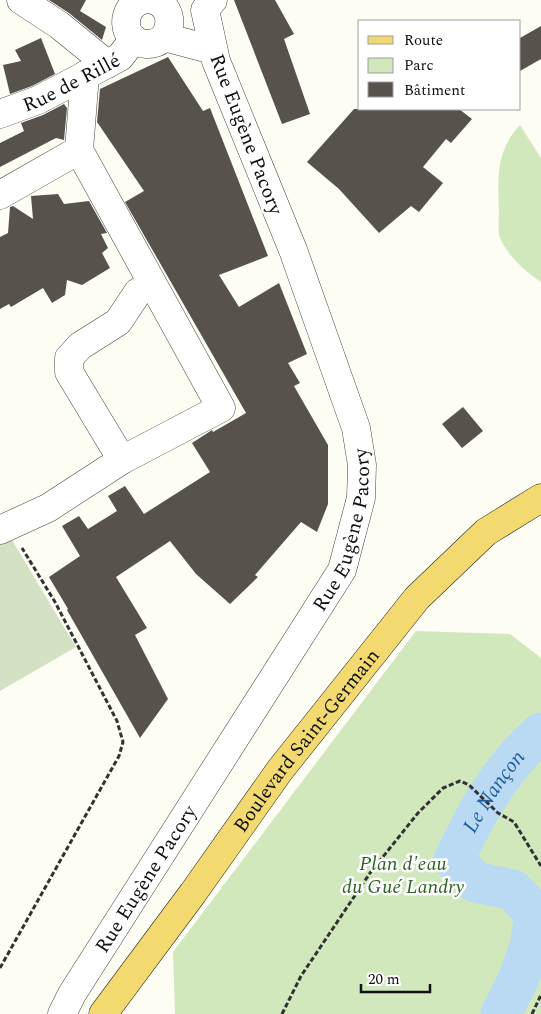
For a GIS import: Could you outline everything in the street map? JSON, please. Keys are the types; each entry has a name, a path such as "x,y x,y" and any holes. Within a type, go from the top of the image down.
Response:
{"main road":[{"name":"Boulevard Saint-Germain","path":"103,1014 193,893 280,770 417,598 486,532 541,498"}],"street":[{"path":"4,528 48,508 122,460 221,408 79,150 96,69 59,25 21,0"},
{"path":"154,3 170,24 164,37 153,43 146,44 134,40 126,29 126,15 134,4 154,3 209,5"},
{"name":"Rue Eugène Pacory","path":"62,1014 72,994 342,570 361,498 362,465 356,428 293,250 216,61 209,5"},
{"path":"164,37 214,50"},
{"name":"Rue de Rillé","path":"0,114 38,100 120,57 134,40"},
{"path":"0,194 79,150"},
{"path":"122,460 69,372 69,358 80,346 118,322 138,292 152,285"}],"path":[{"path":"0,968 119,756 123,742 117,721 55,602 4,528"},
{"path":"282,1014 300,976 370,873 418,813 443,788 460,781 469,785 498,813 514,822 541,866"},
{"path":"532,1014 541,995"}],"green space":[{"path":"520,125 541,158 541,282 513,258 501,240 498,227 498,189 502,156 506,145"},
{"path":"9,535 76,647 0,691 0,541"},
{"name":"Plan d'eau du Gué Landry","path":"416,631 510,634 541,658 541,1014 175,1014 173,952"}],"building":[{"path":"49,0 86,0 80,11 106,27 102,40 69,13"},
{"path":"234,0 275,0 294,34 284,39 310,114 282,124"},
{"path":"541,26 541,59 521,70 521,37"},
{"path":"41,38 55,74 32,86 10,94 3,65 21,61 15,50"},
{"path":"168,57 203,111 210,108 268,256 219,275 239,307 279,283 307,354 288,363 300,383 294,386 328,445 328,504 317,532 301,522 255,575 258,577 230,604 196,574 170,541 116,577 147,628 135,635 168,699 140,738 49,577 80,556 62,526 79,516 88,529 117,511 108,496 125,486 144,514 210,472 192,443 212,430 213,432 246,413 125,202 144,191 97,122 100,89"},
{"path":"64,104 67,108 64,140 56,138 0,167 0,143 24,131 21,123 43,115"},
{"path":"354,109 460,110 472,119 451,143 446,139 423,167 443,183 419,212 411,206 379,233 339,189 307,162"},
{"path":"58,194 64,204 89,201 107,233 101,234 108,248 102,253 110,268 82,285 67,280 65,295 52,303 43,288 11,307 9,304 0,309 0,237 8,233 10,207 13,206 33,219 31,196"},
{"path":"463,407 483,431 462,448 442,424"}],"waterway":[{"name":"Le Nançon","path":"501,1014 519,978 530,946 535,913 513,890 475,882 454,860 471,826 502,775 541,733"}]}
